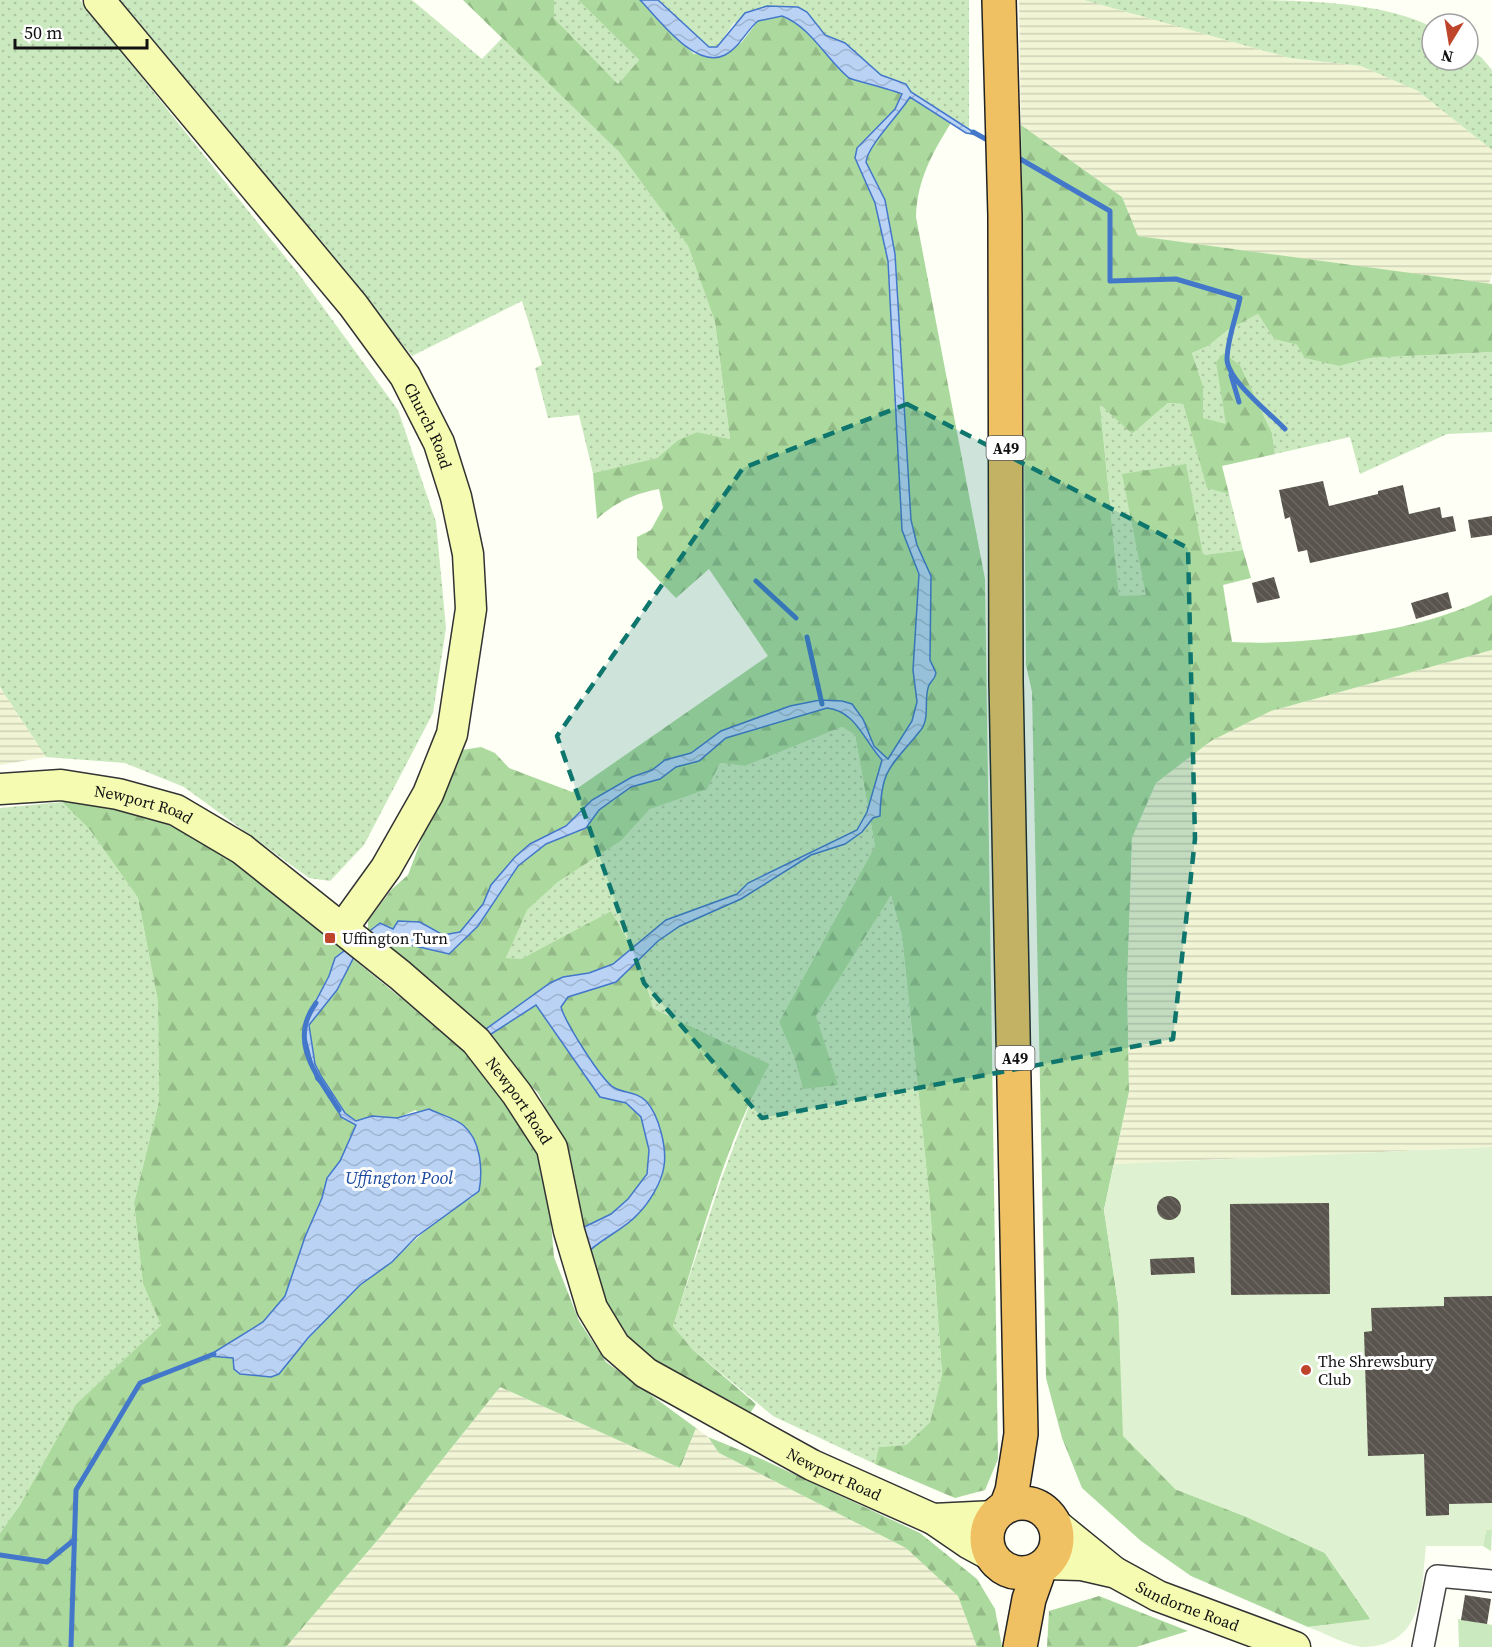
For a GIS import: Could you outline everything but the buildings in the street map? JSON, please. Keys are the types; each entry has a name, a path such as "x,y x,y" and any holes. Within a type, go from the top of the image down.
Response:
{"highway":[{"name":"A49","path":"999,0 1005,216 1006,681 1022,1434 1012,1491 1001,1512"},
{"name":"A49","path":"1022,1434 1047,1515"},
{"path":"1023,1503 1047,1515 1057,1531 1056,1549 1043,1566 1020,1641 987,1539 1001,1512 1023,1503"},
{"path":"995,1559 1005,1568 1022,1573 1043,1566"}],"main road":[{"name":"Church Road","path":"99,0 360,314 405,376 439,443 456,497 468,554 471,609 452,734 428,794 386,868 354,939"},
{"name":"Newport Road","path":"0,789 61,785 118,794 176,810 242,849 476,1041 517,1094 552,1148 569,1232 592,1308 615,1346 646,1373 802,1459 933,1519 968,1544 995,1559"},
{"name":"Newport Road","path":"933,1519 1001,1512"},
{"name":"Sundorne Road","path":"1047,1515 1101,1558 1116,1573"},
{"name":"Sundorne Road","path":"1043,1566 1081,1565 1116,1573 1158,1596 1295,1647"}],"street":[{"path":"1423,1647 1437,1576 1492,1581"}],"highlighted area":[{"path":"907,404 1188,548 1195,839 1173,1039 762,1118 644,983 557,736 743,468"}],"green space":[{"path":"0,0 80,0 298,273 398,410 436,522 446,628 433,713 364,845 330,881 309,878 184,787 125,763 46,757 0,687"},
{"path":"117,0 412,0 482,59 502,38 619,152 688,246 715,322 730,439 697,432 678,440 657,458 593,473 579,415 548,418 535,368 542,365 522,301 412,356"},
{"path":"463,0 554,0 554,18 618,84 639,60 578,0 640,0 694,54 741,43 758,21 782,16 810,36 850,78 905,95 951,123 927,168 919,191 916,217 985,579 998,1459 985,1490 955,1498 875,1464 879,1447 906,1445 930,1422 942,1374 929,1193 902,936 891,895 816,1016 838,1085 803,1089 794,1057 779,1022 875,846 855,735 842,727 745,766 720,763 707,789 650,809 621,841 558,882 527,910 506,958 521,959 611,911 639,959 653,1008 770,1064 754,1094 727,1158 673,1326 693,1350 756,1404 749,1415 652,1363 616,1323 595,1291 566,1149 538,1093 485,1038 368,935 368,921 392,889 408,875 430,816 462,750 481,747 495,753 509,768 572,792 768,656 709,569 676,598 637,558 637,537 651,530 663,508 659,489 625,500 597,519 593,473 657,458 678,440 697,432 730,439 715,322 688,246 619,152"},
{"path":"554,0 578,0 639,60 618,84 554,18"},
{"path":"658,0 969,0 969,128 911,92 906,84 881,75 845,43 825,35 807,12 734,23 717,47 709,47"},
{"path":"1019,0 1084,0 1290,58 1361,66 1418,91 1492,150 1492,274 1489,284 1137,236 1122,197 1021,125"},
{"path":"1084,0 1306,1 1387,11 1411,18 1420,22 1420,72 1480,72 1480,56 1492,70 1492,150 1418,91 1361,66 1290,58"},
{"path":"1021,125 1122,197 1138,236 1492,284 1492,352 1370,358 1340,366 1305,358 1297,345 1274,339 1258,314 1228,330 1208,346 1192,353 1203,386 1203,418 1226,424 1216,362 1224,353 1240,365 1272,433 1275,454 1222,466 1229,494 1207,488 1183,404 1168,403 1132,434 1100,404 1119,596 1146,595 1122,474 1186,464 1203,555 1243,550 1251,578 1223,585 1232,642 1262,643 1366,634 1434,618 1465,608 1492,595 1492,650 1271,711 1211,741 1156,783 1132,838 1127,984 1129,1092 1104,1210 1118,1303 1175,1489 1247,1517 1325,1553 1371,1620 1308,1627 1191,1576 1141,1541 1082,1488 1062,1438 1046,1378 1032,692 1026,665"},
{"path":"1258,314 1274,339 1297,345 1340,366 1370,358 1492,352 1492,432 1447,434 1360,474 1350,437 1275,454 1272,433 1240,365 1224,353 1226,425 1202,418 1203,386 1192,353 1208,346 1228,330"},
{"path":"1100,403 1132,434 1168,403 1183,404 1207,487 1229,494 1243,550 1203,555 1123,474 1147,595 1119,597"},
{"path":"1492,650 1492,1147 1114,1164 1129,1092 1127,984 1132,838 1156,783 1211,741 1271,711"},
{"path":"0,687 46,757 0,765"},
{"path":"842,727 855,735 875,846 779,1022 794,1057 803,1089 816,1016 891,894 902,936 929,1193 942,1374 930,1422 906,1445 880,1447 875,1464 773,1416 693,1350 673,1326 721,1180 755,1090 770,1064 653,1008 639,959 611,911 521,959 506,959 522,914 558,882 621,841 650,809 720,763 745,766"},
{"path":"79,795 173,814 349,949 335,958 329,976 307,1018 316,1079 331,1094 341,1117 356,1124 340,1161 327,1178 322,1198 305,1237 285,1296 263,1322 209,1356 233,1358 235,1362 279,1374 318,1328 360,1285 394,1260 441,1217 473,1197 416,1110 397,1118 372,1116 356,1121 345,1113 321,1076 315,1064 309,1025 337,990 352,958 472,1056 545,1157 554,1257 579,1321 606,1362 696,1428 680,1468 500,1387 382,1535 286,1647 0,1647 0,1533 20,1505 76,1404 161,1325 143,1284 134,1203 159,1101 158,1002 138,898 90,830 62,802"},
{"path":"62,802 90,830 138,898 158,1002 159,1101 134,1203 143,1284 161,1325 76,1404 20,1505 0,1533 0,808"},
{"name":"The Shrewsbury Club","path":"1492,1147 1492,1530 1486,1530 1483,1546 1426,1546 1420,1597 1416,1613 1408,1626 1397,1637 1382,1644 1355,1646 1308,1627 1371,1619 1325,1553 1247,1517 1175,1489 1123,1436 1118,1303 1104,1210 1114,1164"},
{"path":"500,1387 680,1468 696,1428 708,1437 719,1453 906,1548 957,1593 977,1647 286,1647 382,1535"},
{"path":"708,1437 757,1457 920,1533 977,1579 995,1609 1002,1647 977,1647 958,1596 906,1548 719,1453"},
{"path":"1486,1530 1492,1530 1491,1551 1483,1546"},
{"path":"1099,1596 1188,1631 1136,1647 1047,1647 1049,1611"},
{"path":"1458,1619 1492,1625 1492,1647 1459,1647"}],"water":[{"name":"Uffington Pool","path":"640,0 658,0 709,47 717,47 745,13 767,6 798,7 807,12 825,35 845,43 881,75 906,84 911,92 978,135 966,133 910,97 872,147 866,162 885,200 895,254 911,520 917,545 931,576 930,660 936,673 927,690 925,720 920,731 890,768 883,787 880,816 873,818 862,832 845,844 811,855 741,899 680,926 658,941 616,982 568,997 561,1007 569,1025 607,1082 617,1089 642,1098 651,1107 661,1132 665,1159 661,1179 642,1209 632,1220 584,1256 578,1230 611,1214 628,1199 647,1174 649,1150 641,1117 626,1103 600,1097 536,1005 485,1038 479,1034 550,983 563,977 589,973 613,964 666,920 737,894 748,883 857,830 867,812 882,760 859,728 837,710 827,708 726,738 699,761 676,767 660,779 631,787 599,810 586,828 546,844 518,866 478,926 449,954 402,943 394,938 374,941 356,953 337,990 309,1025 315,1064 321,1076 345,1113 356,1121 372,1116 397,1118 429,1109 463,1125 469,1131 477,1147 481,1174 479,1191 416,1237 392,1262 360,1285 308,1338 279,1374 271,1377 240,1374 234,1369 233,1358 208,1356 263,1322 285,1296 305,1237 322,1198 327,1178 340,1161 356,1125 341,1117 331,1094 316,1079 305,1035 307,1018 329,976 335,958 380,923 393,929 398,921 420,922 443,935 460,932 483,904 491,885 515,857 530,844 566,826 592,800 632,777 652,770 665,760 691,753 721,731 790,706 820,700 842,701 852,704 863,719 874,746 888,759 912,721 917,702 913,670 919,574 902,530 888,261 875,203 855,158 857,148 895,109 902,94 849,78 810,35 782,16 758,21 730,52 714,58 690,49 678,40"}],"waterway":[{"path":"973,132 991,142"},
{"path":"1015,156 1110,211 1110,281 1176,279 1240,298 1229,343 1227,358 1229,366 1241,385 1285,429"},
{"path":"1231,375 1239,402"},
{"path":"756,581 796,618"},
{"path":"807,637 822,704"},
{"path":"316,1003 308,1017 304,1031 305,1045 315,1071 339,1110"},
{"path":"71,1647 76,1490 140,1383 214,1354"},
{"path":"0,1555 47,1562 74,1540"}],"place":[{"name":"Uffington Turn","path":"330,938"},
{"name":"The Shrewsbury Club","path":"1306,1370"}]}
